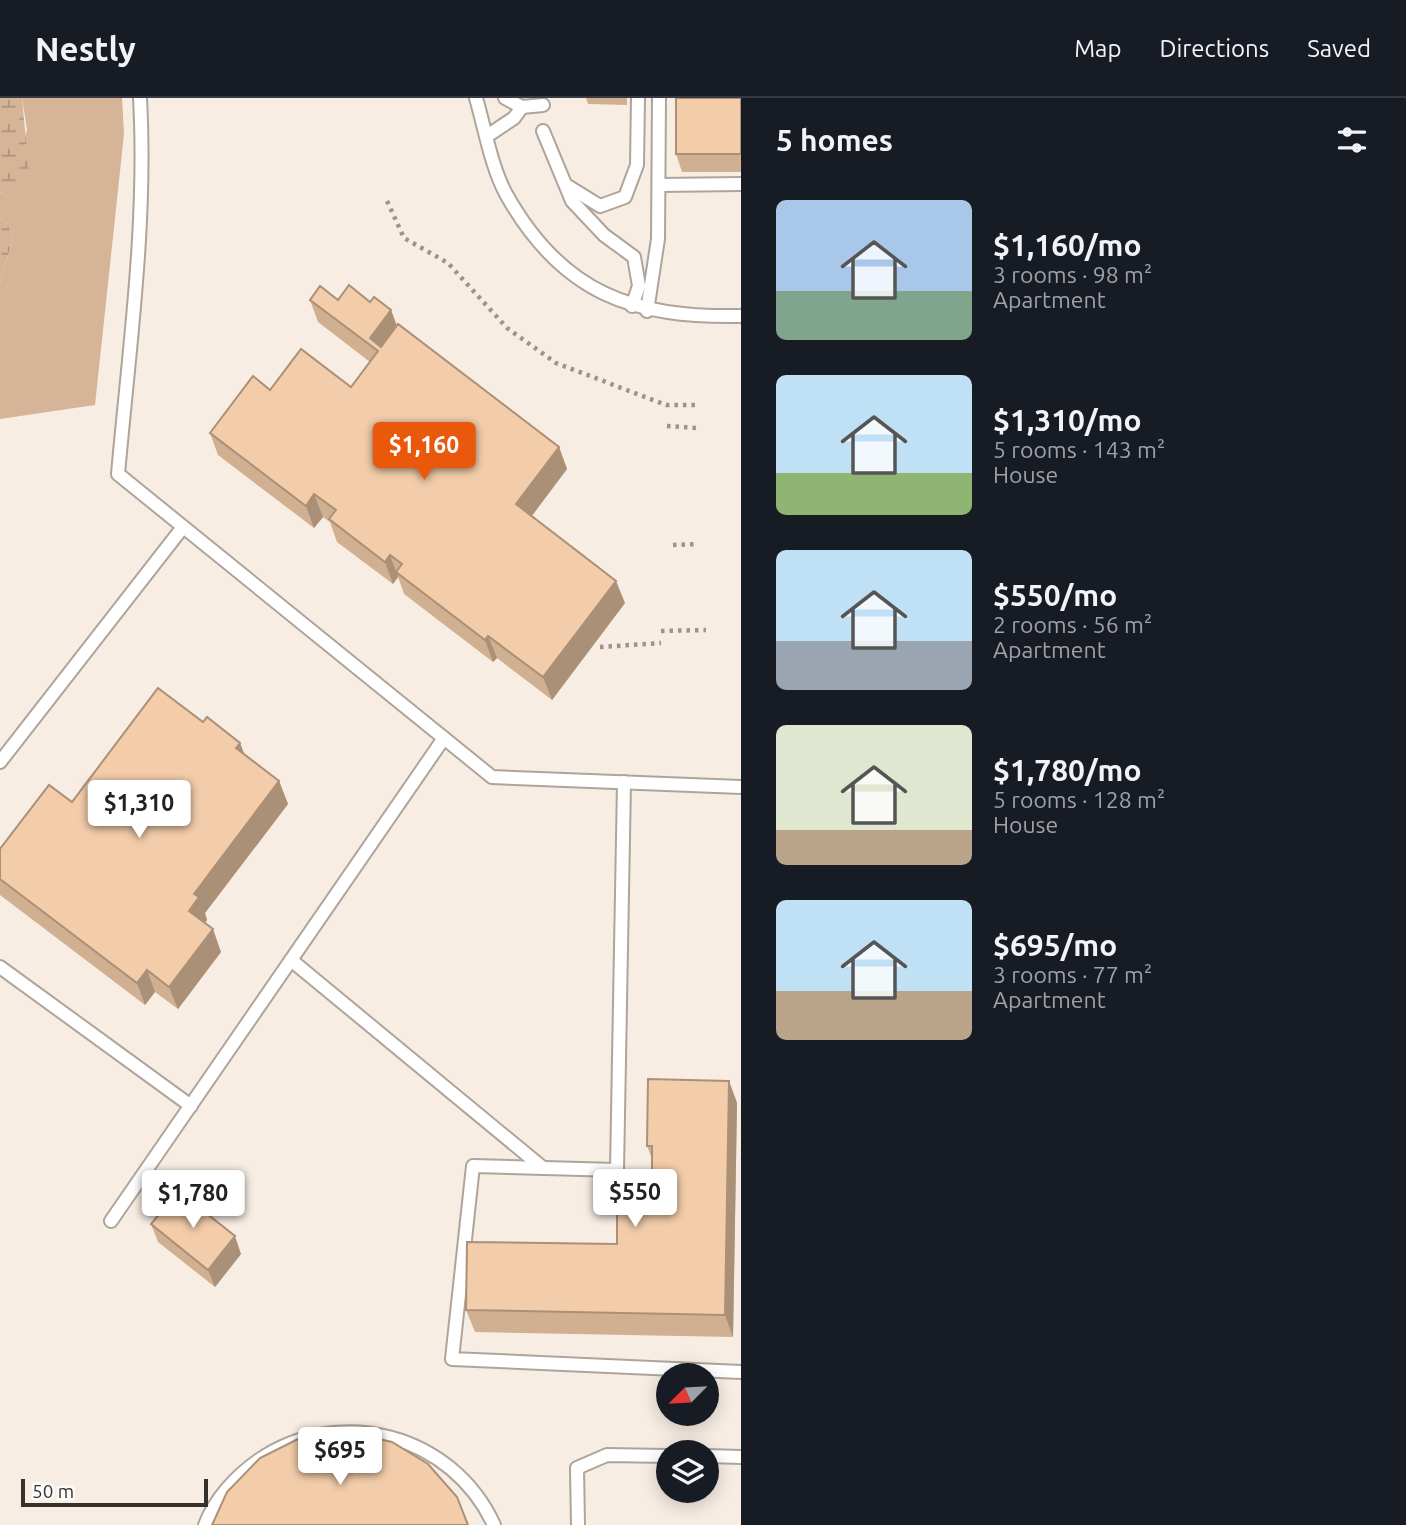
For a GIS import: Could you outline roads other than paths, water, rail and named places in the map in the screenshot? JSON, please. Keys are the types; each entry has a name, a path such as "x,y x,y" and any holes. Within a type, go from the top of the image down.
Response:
{"lane":[{"path":"140,98 143,146 135,281 118,474 492,777 741,787"},
{"path":"476,98 505,192 529,230 559,262 606,297 647,311 694,317 741,316"},
{"path":"505,98 522,107 543,105"},
{"path":"566,185 600,206 625,197 637,165 638,98"},
{"path":"647,311 658,239 659,98"},
{"path":"487,136 513,118 522,107"},
{"path":"543,131 572,201 604,235 634,257 639,285 632,306"},
{"path":"659,185 741,184"},
{"path":"0,762 183,527"},
{"path":"111,1221 444,738"},
{"path":"624,782 617,1170 473,1166 452,1359 741,1373"},
{"path":"291,960 543,1168"},
{"path":"0,967 191,1106"},
{"path":"205,1525 210,1512 240,1473 282,1445 329,1432 379,1433 426,1450 465,1481 494,1525"},
{"path":"578,1525 577,1468 607,1454 656,1456"},
{"path":"719,1457 741,1457"}]}
